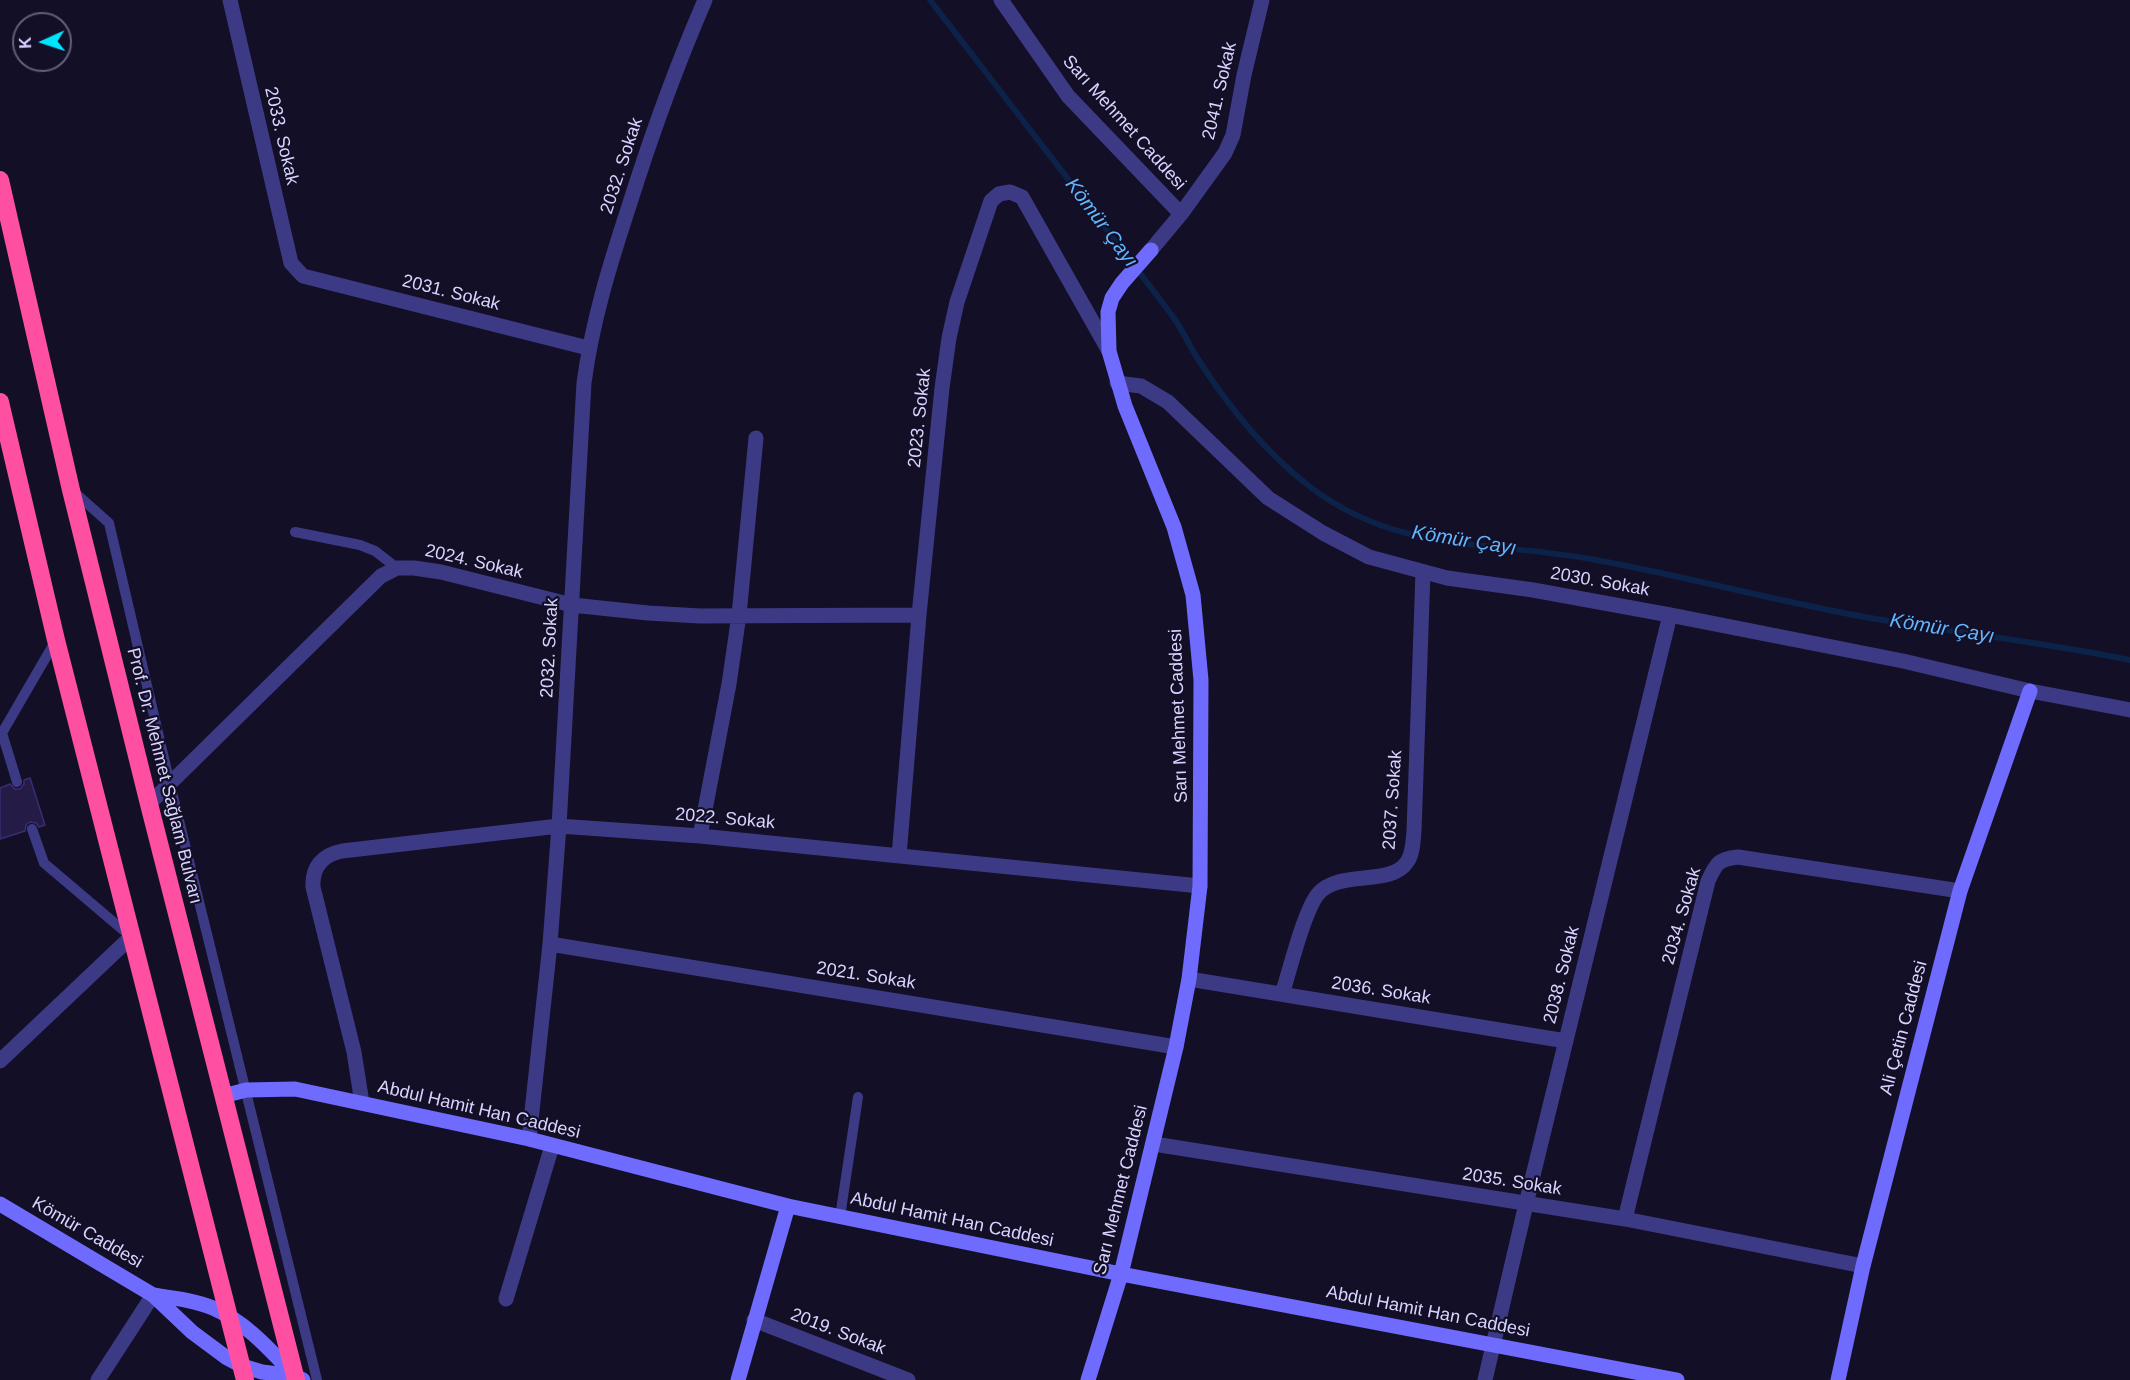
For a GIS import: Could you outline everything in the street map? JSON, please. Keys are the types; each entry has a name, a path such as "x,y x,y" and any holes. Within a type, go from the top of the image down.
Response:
{"highway":[{"name":"Prof. Dr. Mehmet Sağlam Bulvarı","path":"0,180 71,490 149,804 298,1379"},
{"path":"0,402 56,640 244,1373"}],"street":[{"name":"2033. Sokak","path":"230,0 291,262 303,276"},
{"name":"2032. Sokak","path":"559,826 584,383 588,348 598,305 654,128 705,0"},
{"name":"Sarı Mehmet Caddesi","path":"1000,0 1068,96 1181,214 1112,297 1108,312 1109,351 1133,429 1174,526 1193,595 1202,681 1200,886 1189,979 1176,1047 1121,1274 1088,1380"},
{"name":"2041. Sokak","path":"1181,214 1225,153 1233,135 1244,75 1262,0"},
{"name":"2023. Sokak","path":"899,856 920,615 949,338 957,302 991,201 999,194 1010,192 1022,197 1109,351"},
{"name":"2031. Sokak","path":"303,276 588,348"},
{"name":"2030. Sokak","path":"1117,383 1141,386 1168,402 1268,498 1323,533 1369,556 1423,572 1670,615 1903,661 2030,691 2130,710"},
{"path":"700,836 729,684 739,615 756,438"},
{"name":"2024. Sokak","path":"397,568 441,572 572,605 648,613 920,615"},
{"path":"149,804 381,576 397,568"},
{"name":"2037. Sokak","path":"1282,994 1305,923 1318,894 1329,885 1344,880 1392,872 1402,868 1408,861 1414,831 1423,572"},
{"name":"2038. Sokak","path":"1485,1380 1670,615"},
{"name":"Ali Çetin Caddesi","path":"1838,1380 1863,1266 1960,891 2030,691"},
{"name":"2022. Sokak","path":"559,826 700,836 1200,886"},
{"path":"362,1103 354,1052 313,888 313,874 319,862 329,855 342,851 559,826 550,944 529,1138"},
{"name":"2034. Sokak","path":"1625,1219 1708,881 1714,867 1723,858 1738,857 1960,891"},
{"path":"0,1061 131,937"},
{"name":"2021. Sokak","path":"550,944 1176,1047"},
{"name":"2036. Sokak","path":"1189,979 1566,1041"},
{"name":"Abdul Hamit Han Caddesi","path":"223,1096 266,1088 295,1089 529,1138 552,1146 788,1206 840,1217 1121,1274 1677,1380"},
{"name":"2035. Sokak","path":"1154,1144 1625,1219 1863,1266"},
{"path":"506,1299 552,1146"},
{"name":"Kömür Caddesi","path":"0,1204 153,1295"},
{"path":"738,1380 788,1206"},
{"path":"153,1295 201,1304 228,1316 247,1329 298,1379"},
{"path":"153,1295 192,1332 244,1373 262,1372 298,1379"},
{"path":"98,1380 153,1295"},
{"name":"2019. Sokak","path":"754,1320 908,1380"}],"lane":[{"path":"71,490 109,523 170,784 317,1380"},
{"path":"295,532 360,545 375,551 397,568"},
{"path":"17,782 2,733 56,640"},
{"path":"32,829 44,863 131,937"},
{"path":"840,1217 858,1097"}],"building":[{"path":"30,778 45,825 39,827 36,823 30,822 26,825 25,831 0,839 0,788 10,784 15,789 20,789 24,780"}],"waterway":[{"name":"Kömür Çayı","path":"930,0 1167,309 1210,377 1235,411 1262,443 1293,473 1343,508 1377,524 1447,541 1596,560 1841,613 2130,660"}]}
